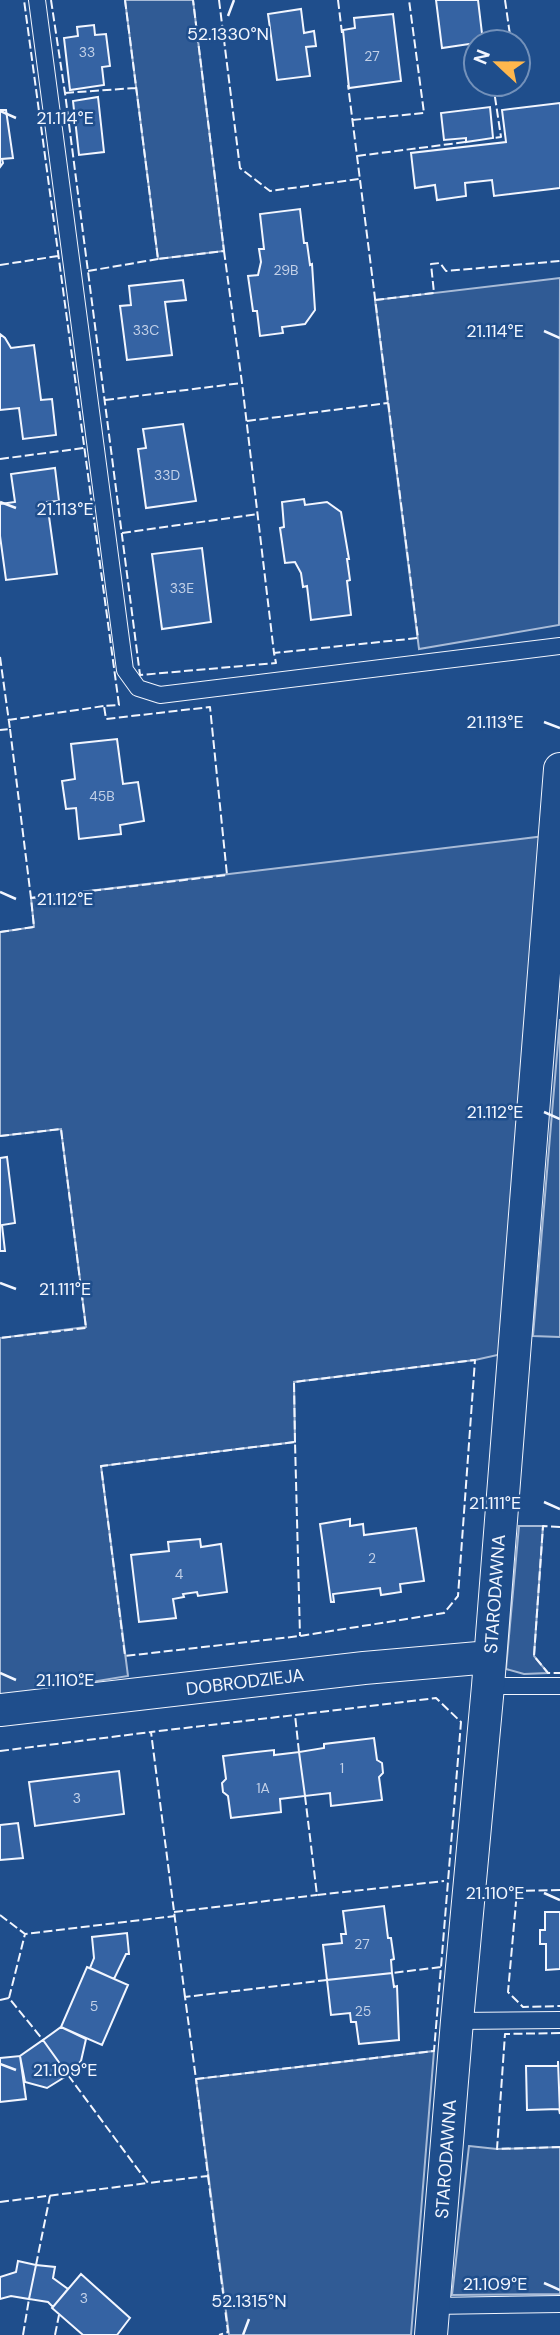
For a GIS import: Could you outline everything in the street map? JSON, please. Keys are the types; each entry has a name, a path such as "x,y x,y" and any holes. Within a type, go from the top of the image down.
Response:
{"street":[{"name":"STARODAWNA","path":"432,2320 489,1671 560,769"},
{"name":"DOBRODZIEJA","path":"0,1710 364,1668 489,1671"}],"lane":[{"path":"37,0 125,670 138,688 160,695 560,646"},
{"path":"489,1671 560,1686"},
{"path":"457,2021 560,2020"},
{"path":"432,2320 560,2304"}],"shaded area":[{"path":"125,0 193,0 224,251 158,259"},
{"path":"560,278 559,625 419,649 375,300"},
{"path":"545,836 502,1354 475,1360 294,1382 295,1442 101,1466 128,1676 0,1697 0,1338 86,1327 61,1129 0,1136 0,932 34,927 31,898"},
{"path":"560,1019 560,1337 533,1336"},
{"path":"519,1526 543,1526 534,1656 548,1673 524,1674 506,1669"},
{"path":"434,2051 411,2335 229,2335 196,2079"},
{"path":"469,2146 497,2149 560,2147 560,2294 452,2295"}],"building":[{"path":"436,0 478,0 481,28 462,28 462,45 442,48"},
{"path":"301,9 304,33 314,31 316,46 306,47 310,76 277,80 268,14"},
{"path":"393,14 401,81 349,88 343,30 355,28 354,18"},
{"path":"94,25 95,35 106,34 110,66 102,67 104,85 70,90 64,38 78,36 77,27"},
{"path":"98,97 104,152 79,155 73,101"},
{"path":"560,103 560,188 494,196 492,180 465,183 466,196 437,200 435,185 415,188 411,153 506,142 502,110"},
{"path":"490,107 493,138 466,142 466,138 444,140 441,113"},
{"path":"0,110 6,110 13,158 2,159 0,167"},
{"path":"300,209 304,243 307,243 310,265 312,264 315,310 305,324 282,327 283,333 260,336 248,276 258,275 261,262 259,249 264,249 260,214"},
{"path":"183,280 186,300 165,302 172,355 127,360 120,306 131,305 129,286"},
{"path":"0,334 11,348 34,345 41,400 52,399 56,435 23,439 19,408 0,410"},
{"path":"183,424 196,501 146,508 138,449 146,448 143,429"},
{"path":"55,468 59,501 47,502 57,574 6,580 0,536 0,504 15,502 11,474"},
{"path":"304,499 305,505 327,502 341,512 349,559 350,580 347,581 351,615 311,620 307,586 303,587 301,573 295,562 285,563 280,528 284,527 282,502"},
{"path":"202,548 211,622 162,629 152,554"},
{"path":"117,739 123,784 138,782 144,821 120,825 121,834 79,839 76,808 66,809 62,781 75,779 71,744"},
{"path":"7,1157 15,1223 2,1225 5,1251 0,1251 0,1158"},
{"path":"350,1519 350,1526 363,1524 364,1535 416,1528 424,1581 400,1584 401,1592 381,1595 380,1588 333,1594 334,1602 331,1602 320,1524"},
{"path":"200,1539 201,1547 221,1544 227,1592 198,1596 197,1592 183,1594 184,1597 173,1599 176,1618 139,1622 131,1555 169,1551 168,1542"},
{"path":"374,1738 377,1760 382,1763 383,1773 379,1777 382,1800 331,1806 330,1793 305,1796 299,1752 324,1748 324,1744"},
{"path":"274,1750 274,1755 299,1752 305,1796 280,1799 281,1812 231,1818 228,1796 223,1792 222,1783 226,1779 223,1756"},
{"path":"119,1771 124,1814 35,1826 29,1782"},
{"path":"18,1823 23,1858 0,1860 0,1825"},
{"path":"384,1906 394,1959 391,1960 392,1973 327,1980 323,1945 342,1943 341,1934 346,1934 343,1911"},
{"path":"545,1912 560,1912 560,1969 546,1970 546,1944 540,1944 540,1930 545,1930"},
{"path":"127,1933 129,1954 126,1954 114,1979 90,1968 94,1958 92,1937"},
{"path":"87,1967 128,1985 102,2045 61,2027"},
{"path":"392,1973 394,1987 397,1986 399,2040 359,2044 356,2022 351,2022 350,2013 331,2015 327,1980"},
{"path":"61,2027 86,2039 81,2061 68,2075 43,2040"},
{"path":"43,2040 68,2075 47,2088 25,2082 20,2056"},
{"path":"20,2056 26,2099 0,2102 0,2058"},
{"path":"558,2061 560,2114 559,2109 527,2110 526,2066 558,2066"},
{"path":"18,2261 36,2265 29,2299 11,2296 0,2299 0,2277 16,2272"},
{"path":"36,2265 55,2267 53,2278 68,2289 53,2307 48,2302 29,2299"},
{"path":"81,2274 130,2318 117,2335 83,2335 52,2308"}],"fence":[{"path":"0,932 34,927 31,898 227,875 210,707 106,719 104,706 119,705 24,0"},
{"path":"51,0 140,675 276,663 274,653 418,638 348,85"},
{"path":"125,0 158,259 224,251 193,0"},
{"path":"219,0 240,168 270,191 359,179"},
{"path":"338,0 342,33"},
{"path":"352,120 424,113 409,0"},
{"path":"505,0 509,28"},
{"path":"65,93 136,88"},
{"path":"493,138 501,137 495,98"},
{"path":"357,156 466,142"},
{"path":"224,251 274,653"},
{"path":"0,265 58,256"},
{"path":"88,271 158,259"},
{"path":"375,300 434,293 431,264 440,263 446,271 560,261"},
{"path":"105,400 242,383"},
{"path":"247,421 388,403"},
{"path":"0,459 84,448"},
{"path":"122,533 258,514"},
{"path":"0,657 10,729 0,730"},
{"path":"8,720 104,706"},
{"path":"10,729 31,898"},
{"path":"0,1136 61,1129 86,1328 0,1338"},
{"path":"295,1442 294,1382 475,1360 458,1596 444,1613 300,1636 125,1656 101,1466 295,1442 300,1636"},
{"path":"560,1527 543,1526 534,1656 548,1673 560,1673"},
{"path":"299,1752 295,1715 436,1698 461,1722 441,1967"},
{"path":"185,1997 151,1732 295,1715"},
{"path":"0,1751 151,1732"},
{"path":"305,1796 317,1895 444,1881"},
{"path":"560,1890 517,1891 508,1992 523,2007 560,2006"},
{"path":"174,1912 317,1895"},
{"path":"0,1915 25,1934 175,1916"},
{"path":"9,1998 25,1934"},
{"path":"327,1980 185,1997 196,2079 434,2051 441,1967 392,1973"},
{"path":"0,2000 9,1998 43,2040"},
{"path":"560,2033 505,2034 497,2149 560,2147"},
{"path":"68,2075 148,2183 208,2176 196,2079"},
{"path":"208,2176 228,2332 219,2335"},
{"path":"0,2202 148,2183"},
{"path":"36,2265 50,2196"},
{"path":"23,2335 29,2299"},
{"path":"55,2335 59,2315"}]}
